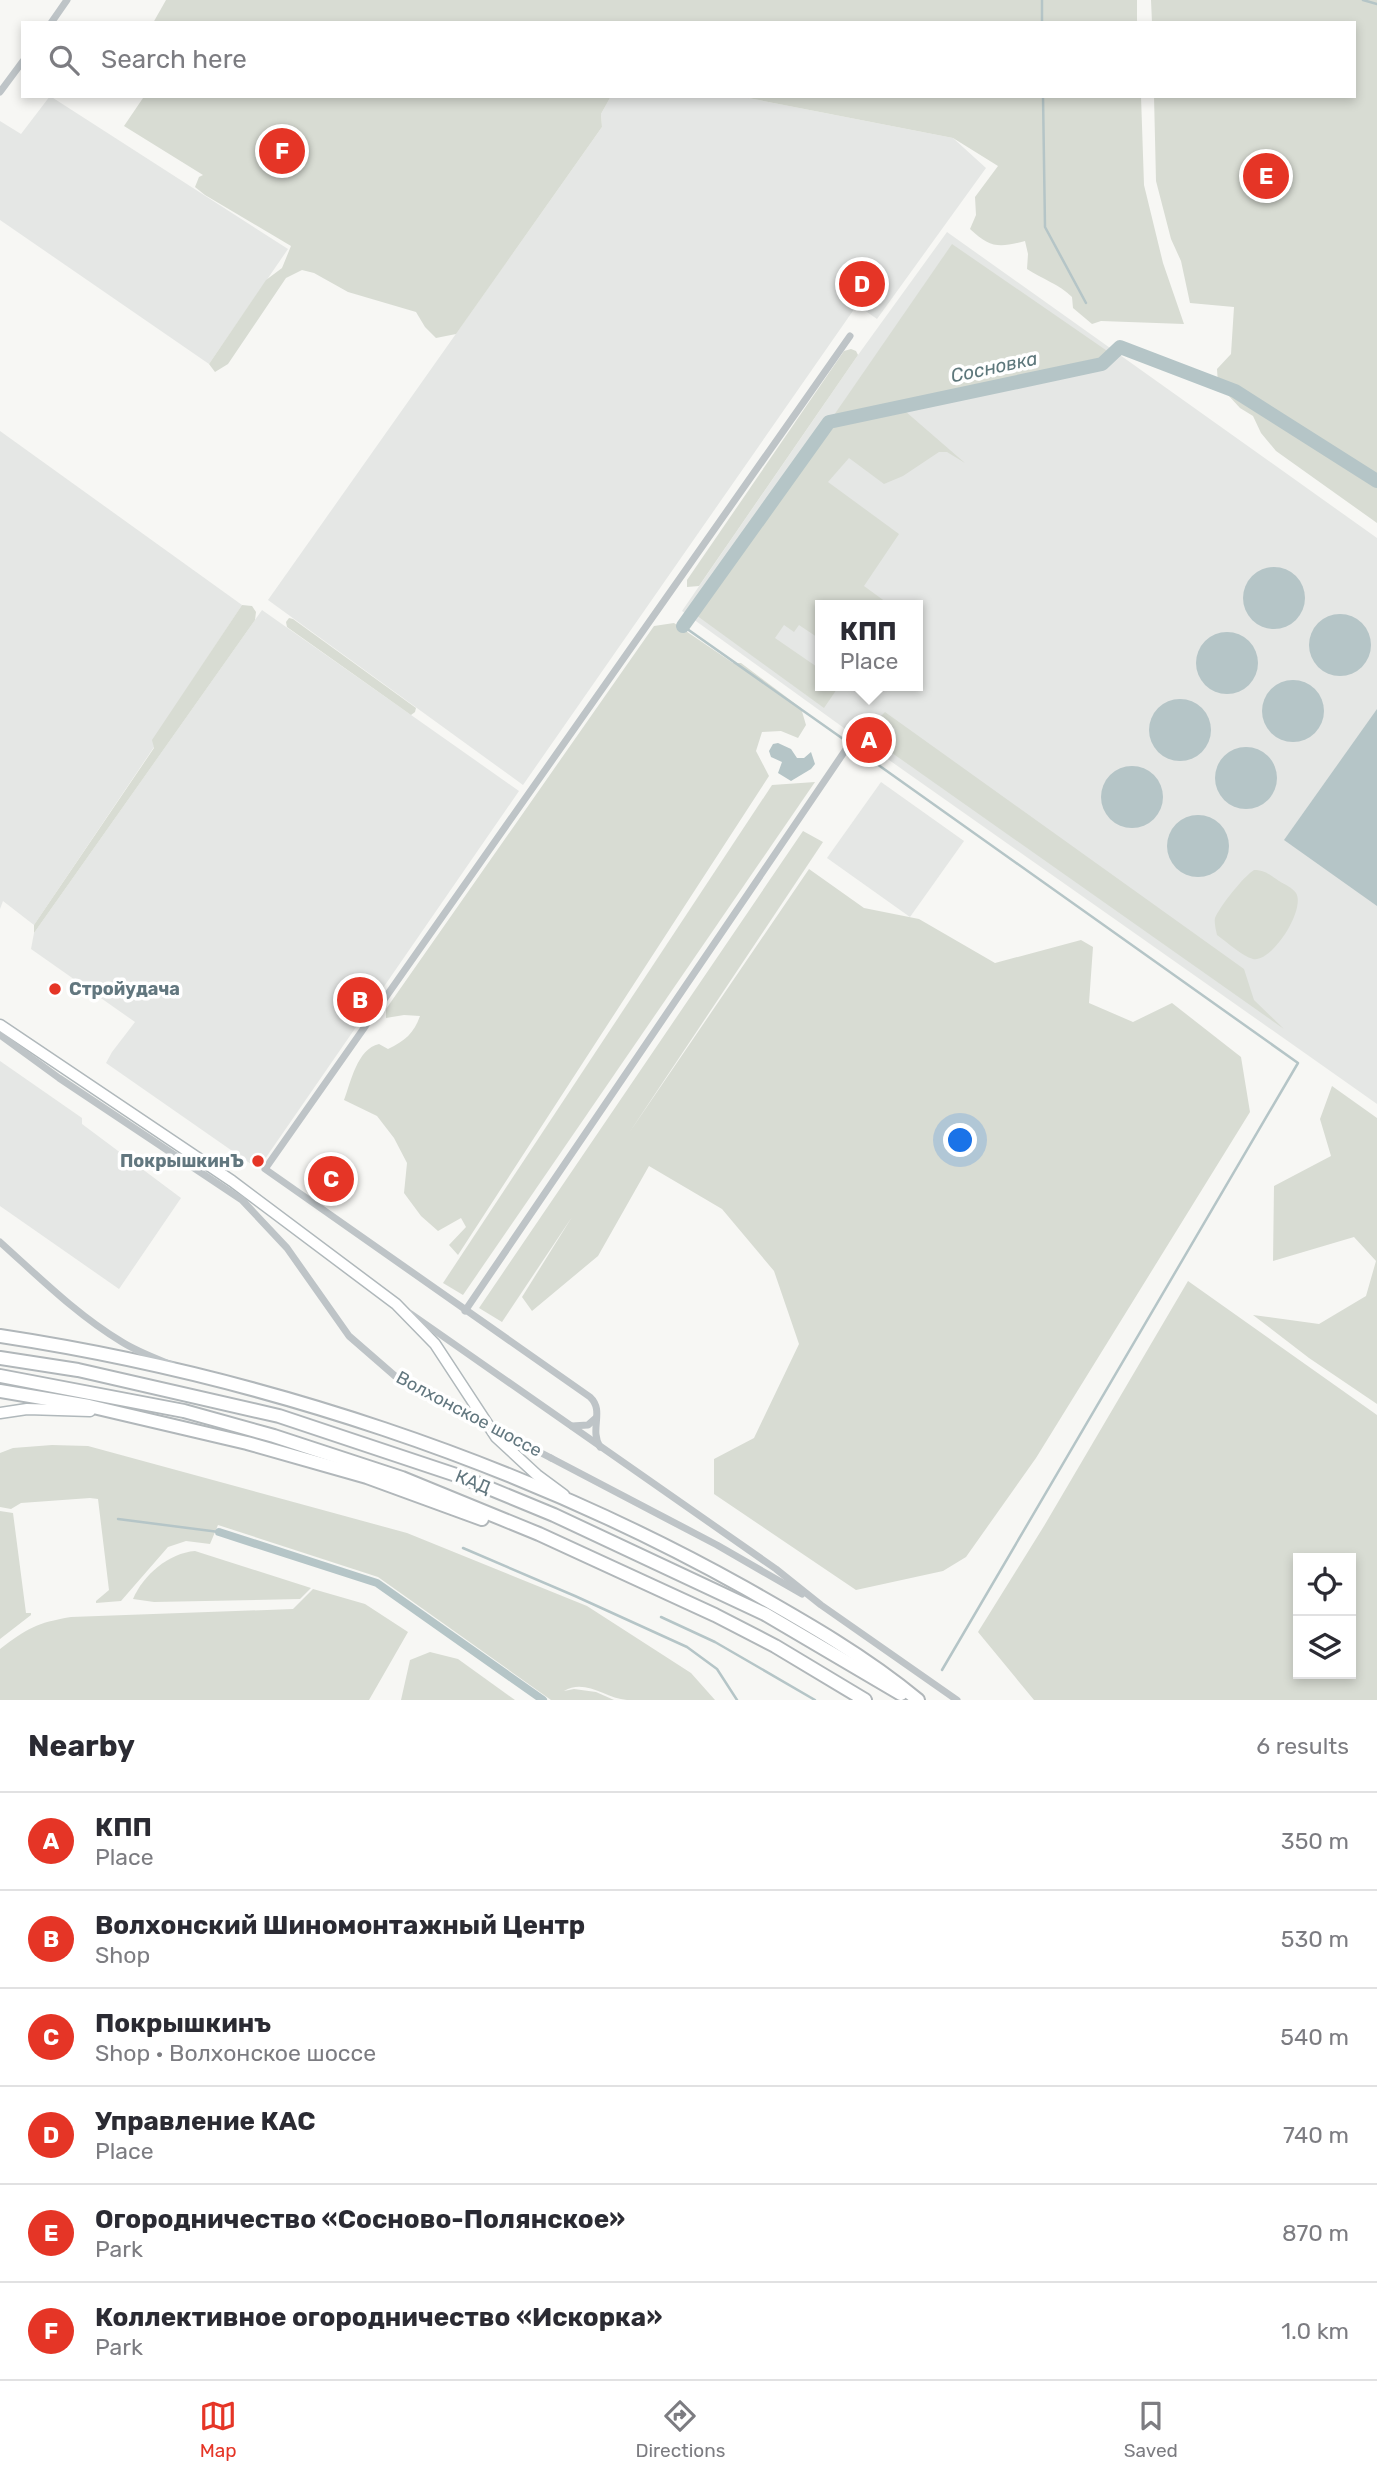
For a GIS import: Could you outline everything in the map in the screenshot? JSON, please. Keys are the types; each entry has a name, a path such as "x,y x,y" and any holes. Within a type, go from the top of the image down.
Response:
{"highway":[{"path":"0,1336 103,1354 199,1375 298,1402 418,1442 628,1526 691,1558 860,1657 918,1700"},
{"name":"КАД","path":"0,1358 90,1373 279,1416 462,1477 554,1515 754,1609 910,1700"},
{"name":"КАД","path":"0,1376 184,1410 402,1478 568,1547 727,1621 775,1646 865,1700"},
{"path":"0,1391 133,1416 247,1443 367,1477 433,1503 568,1547"}],"main road":[{"name":"Волхонское шоссе","path":"0,1025 232,1181 396,1304"},
{"path":"396,1304 435,1344 496,1437 537,1475 578,1506"},
{"path":"0,1413 56,1409 133,1416"}],"street":[{"path":"52,21 67,0"},
{"path":"0,92 21,64"},
{"path":"600,1447 595,1438 596,1402 590,1396 265,1169 850,336"},
{"path":"465,1311 855,736"},
{"name":"Волхонское шоссе","path":"0,1037 242,1200 287,1248 349,1336 395,1376 717,1545 821,1605"},
{"path":"0,1242 104,1331 140,1352 199,1375"},
{"name":"Волхонское шоссе","path":"396,1304 776,1569 821,1605 957,1700"},
{"path":"570,1426 588,1425 597,1417"}],"shaded area":[{"path":"166,0 1137,0 1137,21 154,21"},
{"path":"1151,0 1377,0 1377,523 1276,451 1261,433 1253,416 1240,408 1218,384 1217,369 1231,354 1234,307 1190,303 1181,261 1171,239 1156,181 1154,98 1356,98 1356,21 1152,21"},
{"path":"48,98 53,98 288,249 209,364 0,220 0,121 21,134"},
{"path":"143,98 610,98 601,114 602,127 456,334 436,338 416,312 348,292 314,273 302,270 286,278 228,364 215,372 209,364 266,280 282,268 291,246 205,195 195,187 199,177 203,175 124,126"},
{"path":"610,98 748,98 953,138 986,168 877,319 857,305 523,785 268,600 602,127 601,114"},
{"path":"748,98 1141,98 1144,185 1163,263 1184,324 1101,321 1092,324 1073,308 1072,297 1067,292 1027,269 1025,241 995,245 983,240 970,229 976,215 975,197 998,166 953,138"},
{"path":"947,232 1377,538 1377,1104 855,736 682,611 858,355"},
{"path":"952,244 1113,355 832,418"},
{"path":"851,349 858,355 699,586 687,587 687,580 844,351"},
{"path":"905,411 965,463 947,452 939,452 903,476 884,484 849,458 828,482 899,534 864,586 883,600 815,600 815,636 799,625 794,632 784,625 775,638 815,666 815,691 836,691 824,708 696,615 828,428"},
{"path":"0,431 242,605 153,740 154,747 34,925 3,901 0,909"},
{"path":"1268,567 1280,567 1296,576 1303,586 1303,610 1296,620 1280,629 1268,629 1257,624 1248,615 1243,604 1243,592 1248,581 1257,572"},
{"path":"242,605 252,606 256,612 255,620 34,933 34,925 154,748 152,740"},
{"path":"262,610 519,791 258,1169 106,1063 135,1022 31,949 34,933"},
{"path":"1334,614 1346,614 1362,623 1369,633 1369,657 1362,667 1346,676 1334,676 1323,671 1314,662 1309,651 1309,639 1314,628 1323,619"},
{"path":"289,618 416,708 415,712 411,715 287,627"},
{"path":"674,623 733,663 741,663 801,708 806,725 798,738 781,731 762,732 756,751 769,776 458,1255 449,1245 466,1227 461,1218 438,1231 421,1216 404,1193 407,1163 394,1138 377,1116 344,1100 349,1084 360,1059 371,1047 379,1044 388,1049 412,1032 420,1016 386,1018 386,1009 654,626"},
{"path":"1221,632 1233,632 1249,641 1256,651 1256,675 1249,685 1233,694 1221,694 1210,689 1201,680 1196,669 1196,657 1201,646 1210,637"},
{"path":"1287,680 1299,680 1315,689 1322,699 1322,723 1315,733 1299,742 1287,742 1276,737 1267,728 1262,717 1262,705 1267,694 1276,685"},
{"path":"1174,699 1186,699 1202,708 1209,718 1209,742 1202,752 1186,761 1174,761 1163,756 1154,747 1149,736 1149,724 1154,713 1163,704"},
{"path":"1377,709 1377,906 1284,840"},
{"path":"885,712 1244,969 1254,1000 1284,1029 885,748 895,729 879,718"},
{"path":"778,743 791,749 797,758 804,758 811,752 815,764 791,781 778,773 782,762 771,757 769,751 773,744"},
{"path":"1240,747 1252,747 1268,756 1275,766 1275,790 1268,800 1252,809 1240,809 1229,804 1220,795 1215,784 1215,772 1220,761 1229,752"},
{"path":"1126,766 1138,766 1154,775 1161,785 1161,809 1154,819 1138,828 1126,828 1115,823 1106,814 1101,803 1101,791 1106,780 1115,771"},
{"path":"815,782 463,1295 443,1283 772,785"},
{"path":"881,782 964,841 910,917 827,858"},
{"path":"1192,815 1204,815 1220,824 1227,834 1227,858 1220,868 1204,877 1192,877 1181,872 1172,863 1167,852 1167,840 1172,829 1181,820"},
{"path":"803,831 823,842 629,1133 809,869 864,908 919,919 995,963 1081,940 1093,947 1089,1003 1133,1022 1172,1003 1241,1057 1250,1112 1036,1458 966,1557 943,1571 856,1590 714,1494 714,1459 754,1438 799,1344 774,1271 722,1209 649,1166 598,1256 532,1311 522,1297 572,1217 502,1322 479,1308"},
{"path":"1254,870 1267,873 1291,888 1298,901 1292,922 1278,944 1261,958 1253,959 1217,935 1215,920 1233,892"},
{"path":"0,1061 82,1118 82,1124 181,1198 119,1289 0,1206"},
{"path":"1332,1086 1377,1118 1377,1404 1309,1358 1253,1315 1319,1324 1366,1296 1376,1261 1354,1237 1273,1261 1274,1186 1331,1156 1320,1119"},
{"path":"1188,1281 1377,1415 1377,1700 1034,1700 978,1632 1044,1526"},
{"path":"88,1446 407,1533 587,1606 691,1673 715,1700 627,1700 580,1687 564,1691 574,1689 596,1692 614,1700 551,1700 378,1577 218,1525 210,1544 186,1541 168,1547 121,1601 96,1603 109,1590 98,1499 21,1503 11,1509 0,1507 0,1453 13,1448"},
{"path":"0,1511 13,1513 26,1613 31,1615 0,1639"},
{"path":"195,1551 311,1588 300,1599 154,1602 133,1599 143,1582 158,1567 176,1556"},
{"path":"313,1589 365,1604 408,1632 369,1700 0,1700 0,1649 41,1624 71,1617 293,1609"},
{"path":"430,1652 458,1659 515,1700 401,1700 410,1660"}],"waterway":[{"path":"1042,0 1042,21"},
{"path":"1363,0 1377,4"},
{"path":"1043,98 1045,227 1086,303"},
{"name":"Сосновка","path":"683,626 829,422 1102,364 1120,347 1235,391 1377,481"},
{"path":"683,626 846,741"},
{"path":"853,747 1298,1063 942,1670"},
{"path":"118,1519 219,1532"},
{"path":"219,1532 377,1583 543,1700"},
{"path":"463,1548 687,1647 717,1669 737,1700"},
{"path":"661,1617 715,1642 815,1700"}],"place":[{"name":"Коллективное огородничество «Искорка»","path":"282,151"},
{"name":"Огородничество «Сосново-Полянское»","path":"1266,176"},
{"name":"Управление КАС","path":"862,284"},
{"name":"КПП","path":"869,740"},
{"name":"Стройудача","path":"55,989"},
{"name":"Волхонский Шиномонтажный Центр","path":"360,1000"},
{"name":"ПокрышкинЪ","path":"258,1161"},
{"name":"Покрышкинъ","path":"331,1179"}]}
